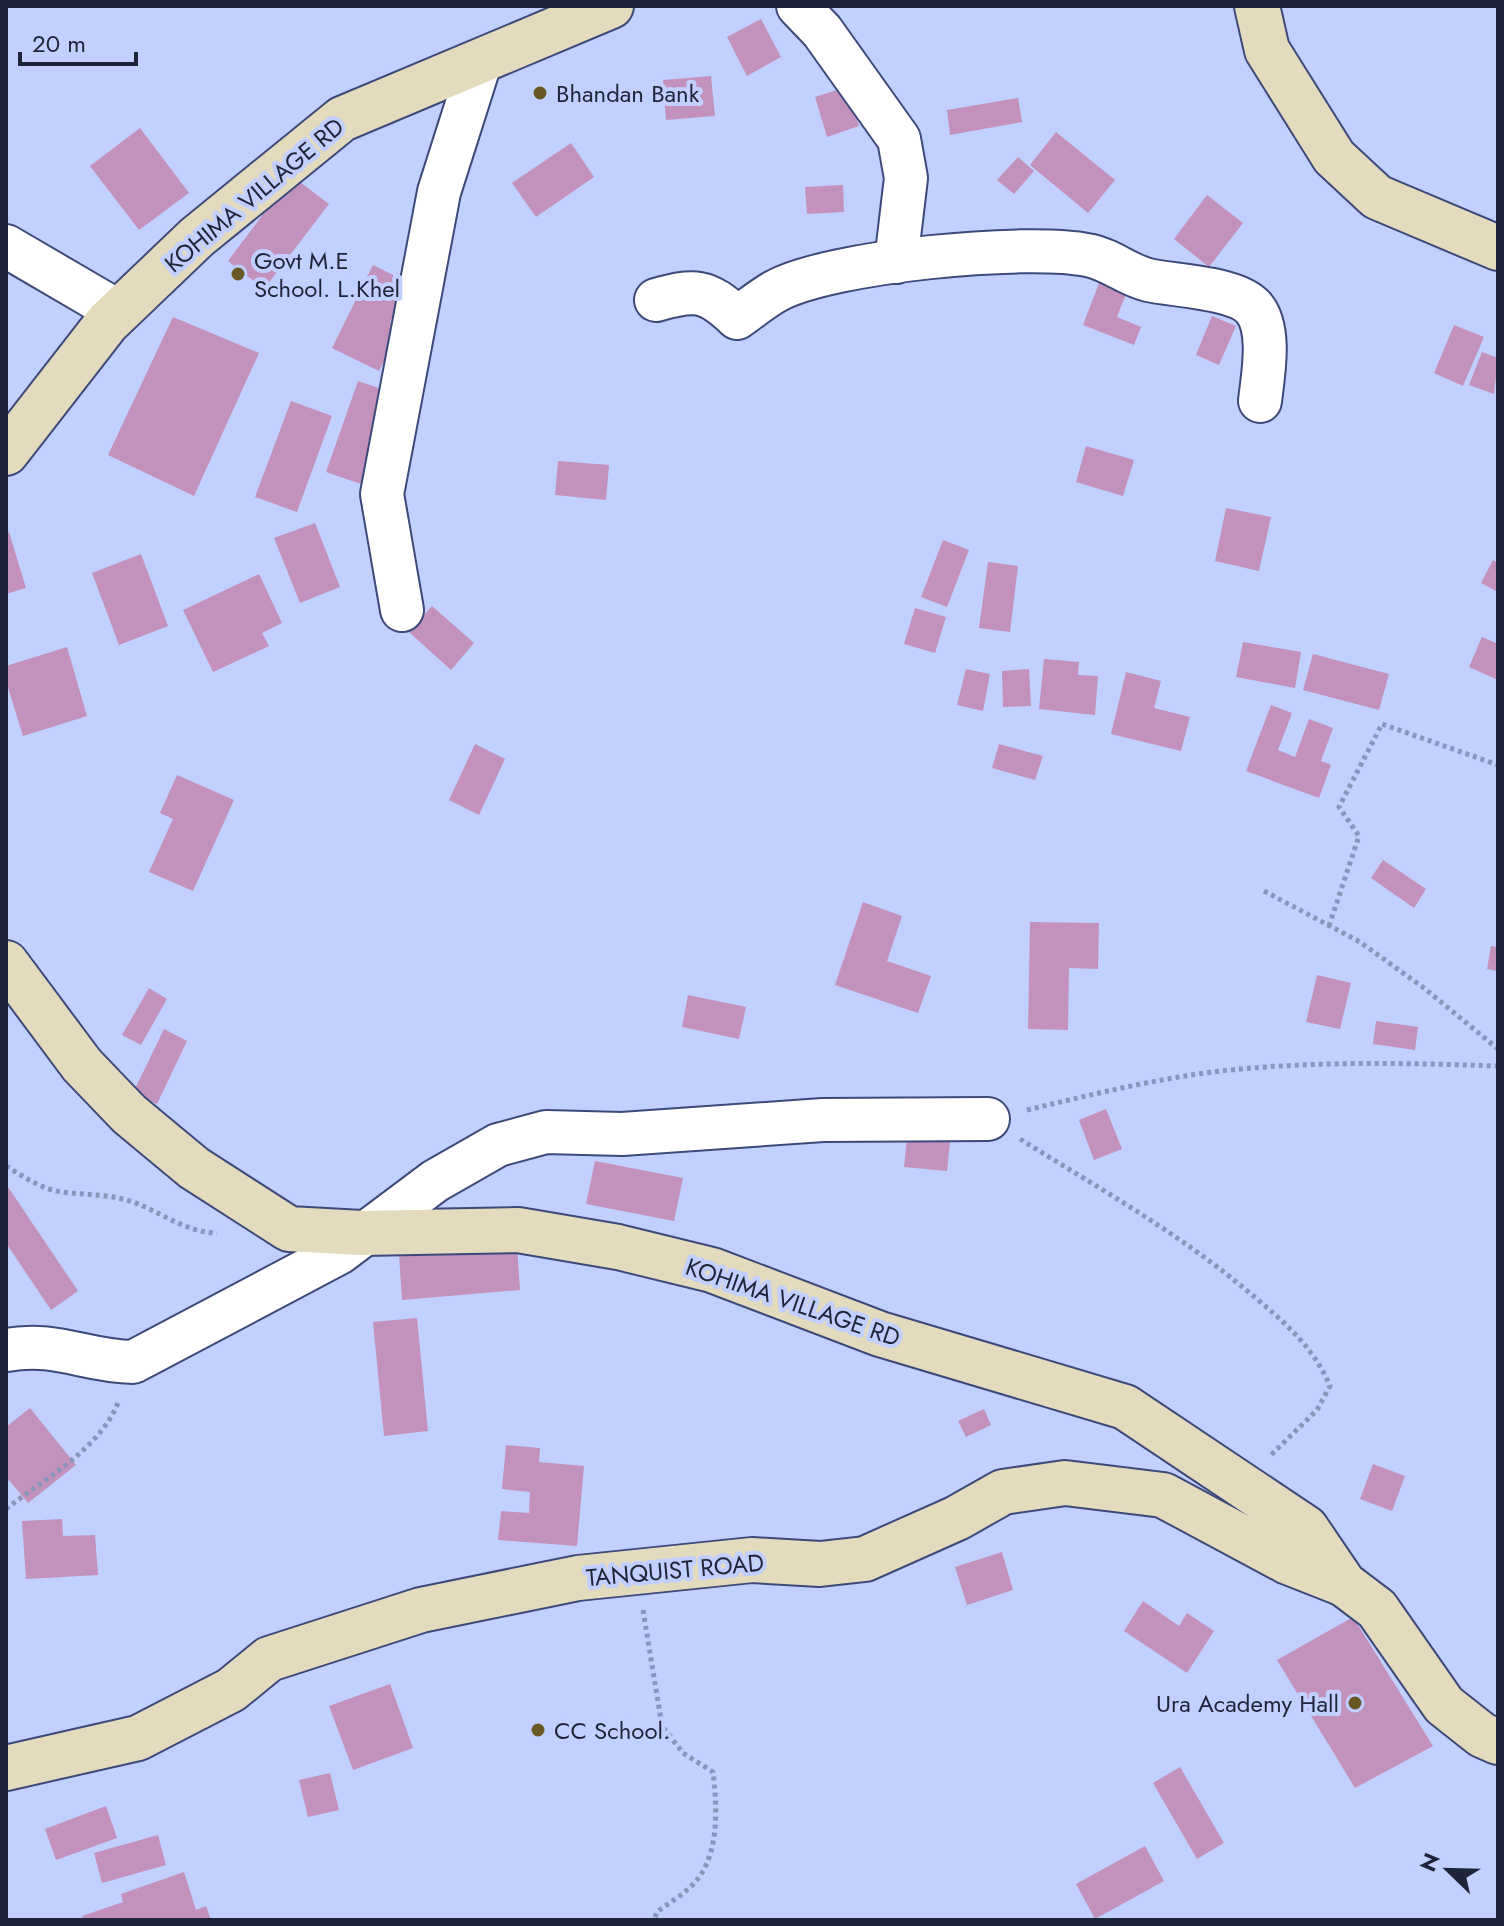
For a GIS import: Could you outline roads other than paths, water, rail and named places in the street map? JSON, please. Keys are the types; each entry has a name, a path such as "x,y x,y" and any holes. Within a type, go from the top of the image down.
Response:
{"main road":[{"name":"KOHIMA VILLAGE RD","path":"6,453 119,312 197,237 342,119 611,6"},
{"path":"1257,6 1267,50 1334,157 1377,197 1498,248"},
{"name":"KOHIMA VILLAGE RD","path":"6,963 82,1065 129,1114 194,1168 289,1229 362,1233 518,1230 618,1247 712,1270 880,1334 1125,1407 1306,1528 1344,1584 1377,1609 1444,1705 1482,1735 1498,1742"},
{"name":"TANQUIST ROAD","path":"6,1768 138,1738 231,1690 269,1659 421,1610 578,1578 752,1560 820,1564 865,1559 957,1518 1003,1492 1065,1483 1163,1495 1288,1562 1344,1584"}],"street":[{"path":"798,6 822,31 899,139 906,178 896,262"},
{"path":"402,610 382,494 439,192 480,63"},
{"path":"6,246 119,312"},
{"path":"656,300 690,291 709,296 737,318 778,290 820,277 896,262 1046,250 1086,254 1110,260 1145,279 1211,290 1251,305 1261,320 1263,366 1260,401"},
{"path":"6,1350 37,1345 109,1361 133,1362 339,1253 435,1181 498,1145 546,1132 622,1134 823,1120 988,1119"}],"place":[{"name":"Bhandan Bank","path":"540,93"},
{"name":"Govt M.E School. L.Khel","path":"238,274"},
{"name":"Ura Academy Hall","path":"1355,1703"},
{"name":"CC School.","path":"538,1730"}]}
